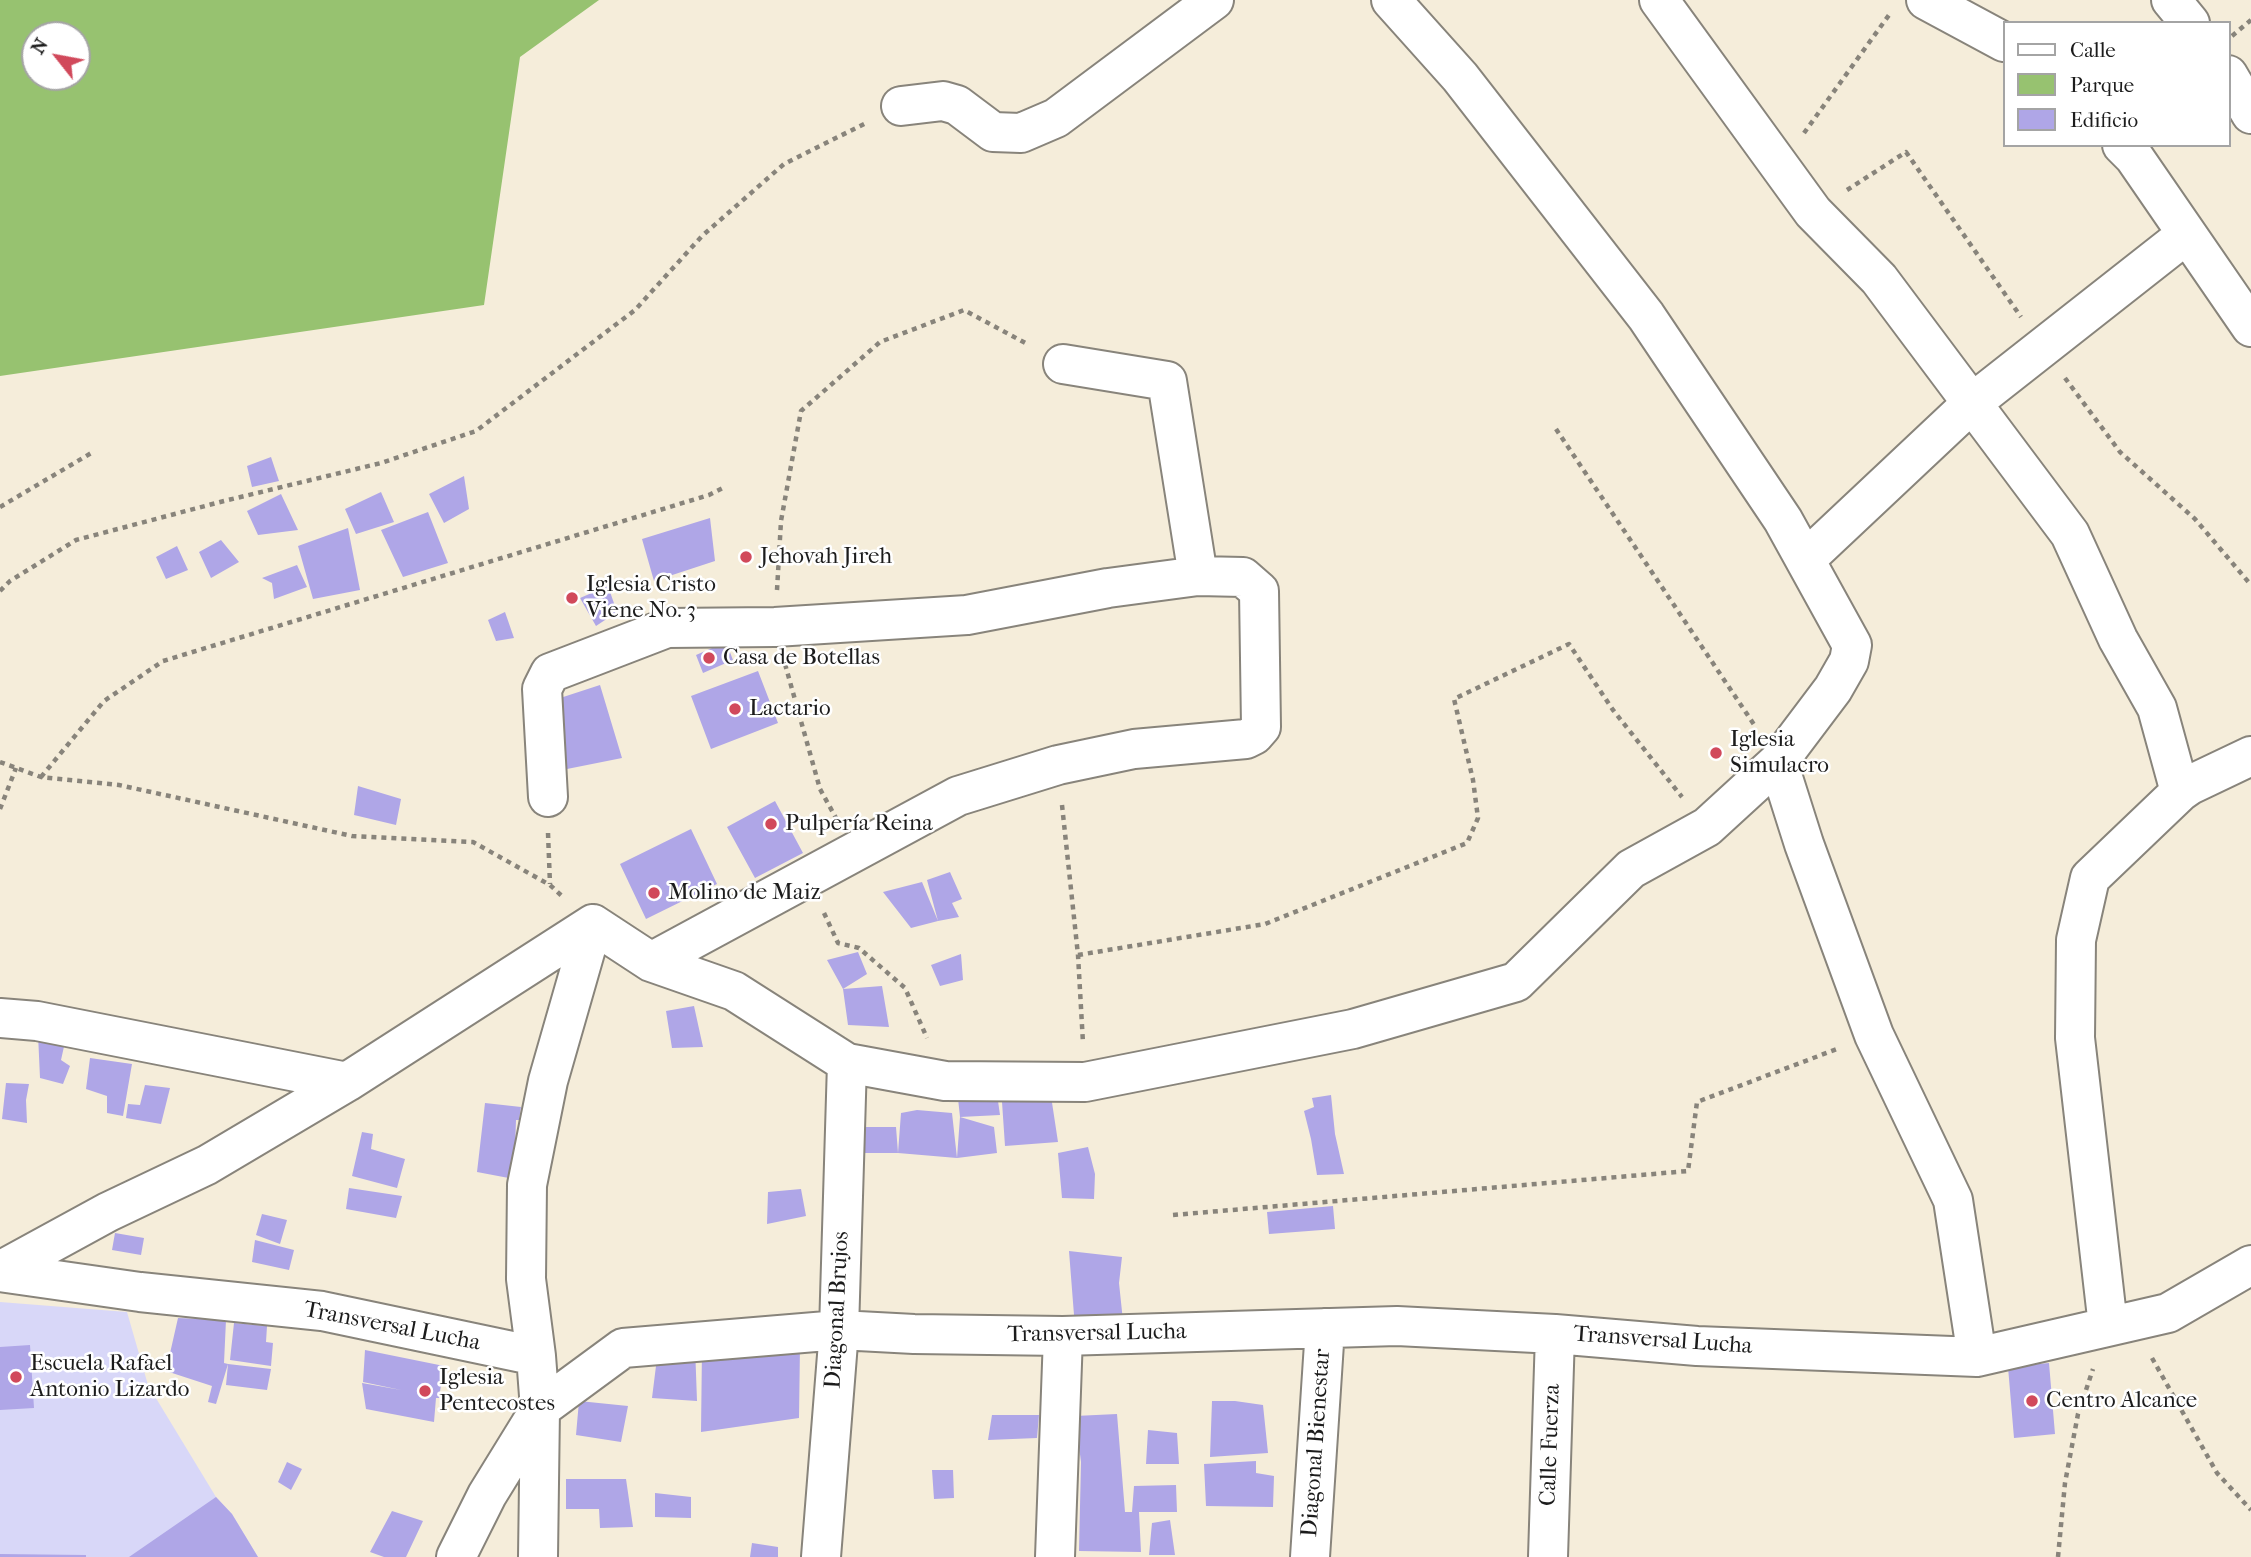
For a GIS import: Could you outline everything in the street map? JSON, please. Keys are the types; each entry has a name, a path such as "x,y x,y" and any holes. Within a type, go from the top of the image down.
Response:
{"street":[{"path":"901,106 943,101 957,105 993,132 1021,133 1056,118 1214,0"},
{"path":"593,924 651,962 734,991 847,1063 945,1081 1085,1082 1353,1029 1516,982 1631,869 1707,827 1778,762 1833,689 1849,661 1852,645 1783,520 1646,316 1460,77 1391,0"},
{"path":"1659,0 1812,212 1879,279 2070,534 2118,639 2157,708 2180,792"},
{"path":"2171,0 2188,21"},
{"path":"1909,6 2002,41"},
{"path":"2230,78 2251,114"},
{"path":"2124,147 2134,157 2251,327"},
{"path":"1805,560 1972,403 2187,234"},
{"path":"1063,364 1167,382 1198,576"},
{"path":"548,797 542,689 550,673 667,628 775,627 967,615 1108,589 1198,576 1243,576 1259,591 1261,727 1254,735 1245,739 1134,749 1058,765 958,796 651,962"},
{"path":"2120,1323 2075,1038 2076,940 2090,878 2180,792 2251,756"},
{"path":"1778,762 1804,844 1874,1035 1953,1200 1977,1357"},
{"path":"0,1272 108,1212 207,1165 347,1083 593,924"},
{"path":"538,1557 540,1409 526,1279 527,1185 548,1081 593,924"},
{"path":"0,1018 37,1021 347,1083"},
{"name":"Diagonal Brujos","path":"821,1557 839,1330 847,1063"},
{"name":"Transversal Lucha","path":"540,1409 623,1348 839,1330 1063,1336 1397,1326 1555,1334 1697,1346 1977,1357 2168,1313 2251,1265"},
{"name":"Transversal Lucha","path":"0,1272 140,1293 322,1311 536,1356"},
{"name":"Diagonal Bienestar","path":"1310,1557 1325,1328"},
{"name":"Calle Fuerza","path":"1548,1557 1555,1334"},
{"path":"1055,1557 1063,1336"},
{"path":"456,1557 487,1495 540,1409"}],"path":[{"path":"1780,167 1909,6"},
{"path":"2230,37 2251,20"},
{"path":"0,591 10,581 76,540 381,463 476,431 635,310 702,236 784,164 901,106"},
{"path":"801,411 880,342 964,310 1063,364"},
{"path":"1556,429 1778,762"},
{"path":"0,507 93,452"},
{"path":"41,777 104,701 163,661 709,495 725,487"},
{"path":"1077,955 1265,925 1467,843 1478,818 1473,780 1454,699 1569,644 1613,710 1707,827"},
{"path":"0,762 41,777 119,785 352,836 473,842 550,885 548,797"},
{"path":"1058,765 1077,955 1085,1082"},
{"path":"0,809 16,768"},
{"path":"807,878 838,943 859,948 905,988 945,1081"},
{"path":"1173,1215 1688,1171 1697,1102 1874,1035"},
{"path":"2120,1323 2217,1474 2251,1510"},
{"path":"2058,1557 2065,1483 2078,1415 2120,1323"}],"shaded area":[{"path":"0,1302 127,1312 148,1385 216,1497 232,1514 258,1557 0,1557"}],"green space":[{"path":"0,0 599,0 520,57 484,305 0,376"}],"building":[{"path":"271,457 279,481 252,487 247,466"},
{"path":"464,476 469,509 444,523 429,494"},
{"path":"381,492 394,522 356,534 345,509"},
{"path":"281,494 298,530 258,535 247,511"},
{"path":"428,512 448,563 403,577 381,530"},
{"path":"710,518 715,561 654,581 642,539"},
{"path":"348,528 360,590 313,599 298,546"},
{"path":"221,540 239,562 211,578 199,552"},
{"path":"177,546 188,570 166,579 156,557"},
{"path":"297,565 307,587 274,599 272,583 262,578"},
{"path":"608,586 617,612 596,626 580,598"},
{"path":"505,612 514,638 496,641 488,620"},
{"path":"726,642 733,660 703,673 696,655"},
{"name":"Lactario","path":"758,671 778,723 711,749 691,696"},
{"path":"600,685 622,758 567,769 563,731 554,700"},
{"path":"358,786 401,799 396,825 354,815"},
{"path":"775,801 803,853 755,878 727,827"},
{"path":"691,829 717,884 646,919 620,864"},
{"path":"950,872 962,899 952,903 959,917 938,921 927,880"},
{"path":"922,882 938,921 911,928 883,892"},
{"path":"858,952 867,974 843,989 827,960"},
{"path":"961,954 963,980 940,986 931,965"},
{"path":"882,986 889,1027 848,1025 843,989"},
{"path":"694,1006 703,1047 672,1048 666,1011"},
{"path":"38,1034 65,1042 61,1060 70,1066 63,1084 40,1078"},
{"path":"90,1058 132,1064 123,1116 107,1113 107,1096 86,1089"},
{"path":"6,1083 29,1084 26,1100 27,1123 2,1119"},
{"path":"145,1085 170,1088 161,1124 126,1118 128,1104 140,1105"},
{"path":"996,1087 1000,1115 960,1117 957,1089"},
{"path":"1331,1095 1335,1134 1344,1174 1317,1175 1304,1111 1314,1107 1312,1098"},
{"path":"1051,1096 1058,1142 1005,1146 1002,1102"},
{"path":"485,1103 521,1107 519,1120 516,1120 514,1179 477,1172"},
{"path":"917,1110 952,1113 957,1158 898,1153 901,1113"},
{"path":"960,1117 994,1127 997,1153 957,1158"},
{"path":"862,1127 896,1127 898,1153 863,1153"},
{"path":"362,1132 373,1134 371,1149 405,1159 397,1188 352,1176"},
{"path":"1088,1147 1095,1174 1094,1199 1062,1198 1058,1153"},
{"path":"349,1188 402,1196 396,1218 346,1209"},
{"path":"801,1189 806,1216 767,1224 768,1192"},
{"path":"1333,1206 1335,1229 1269,1234 1267,1212"},
{"path":"262,1214 287,1220 280,1244 256,1235"},
{"path":"115,1233 144,1238 141,1255 112,1250"},
{"path":"255,1240 294,1250 289,1270 252,1262"},
{"path":"1069,1251 1122,1257 1119,1283 1123,1321 1074,1315"},
{"path":"178,1318 226,1320 224,1363 228,1364 216,1404 208,1402 212,1386 166,1371"},
{"path":"234,1323 267,1326 266,1342 273,1343 271,1366 230,1360"},
{"name":"Escuela Rafael Antonio Lizardo","path":"30,1345 34,1408 0,1410 0,1347"},
{"path":"695,1346 697,1401 652,1398 657,1358"},
{"path":"800,1346 799,1418 701,1432 702,1348"},
{"path":"365,1350 444,1366 439,1398 436,1398 434,1422 366,1409 362,1383 401,1390 363,1382"},
{"name":"Centro Alcance","path":"2049,1363 2055,1434 2014,1438 2008,1367"},
{"path":"228,1364 271,1369 267,1390 226,1385"},
{"path":"579,1401 628,1406 621,1442 576,1435"},
{"path":"1212,1401 1263,1405 1268,1453 1210,1457"},
{"path":"1117,1414 1125,1512 1132,1512 1134,1486 1176,1485 1177,1512 1139,1512 1141,1552 1079,1551 1081,1462 1075,1416"},
{"path":"992,1415 1039,1415 1037,1438 988,1440"},
{"path":"1148,1430 1177,1433 1179,1464 1146,1464"},
{"path":"1256,1461 1256,1473 1274,1476 1273,1507 1206,1506 1204,1464"},
{"path":"287,1462 302,1469 291,1490 278,1482"},
{"path":"932,1470 953,1470 954,1498 934,1499"},
{"path":"566,1479 626,1479 633,1527 600,1528 599,1509 566,1509"},
{"path":"655,1493 691,1497 691,1518 655,1517"},
{"path":"216,1497 232,1514 258,1557 129,1557"},
{"path":"392,1511 423,1521 406,1557 384,1557 370,1552"},
{"path":"1170,1520 1175,1555 1149,1555 1152,1523"},
{"path":"752,1543 778,1547 778,1557 750,1557"},
{"path":"0,1554 86,1555 86,1557 0,1557"}],"place":[{"name":"Jehovah Jireh","path":"746,557"},
{"name":"Iglesia Cristo Viene No. 3","path":"572,598"},
{"name":"Casa de Botellas","path":"709,658"},
{"name":"Lactario","path":"735,709"},
{"name":"Iglesia Simulacro","path":"1716,753"},
{"name":"Pulpería Reina","path":"771,824"},
{"name":"Molino de Maiz","path":"654,893"},
{"name":"Escuela Rafael Antonio Lizardo","path":"16,1377"},
{"name":"Iglesia Pentecostes","path":"425,1391"},
{"name":"Centro Alcance","path":"2032,1401"}]}
